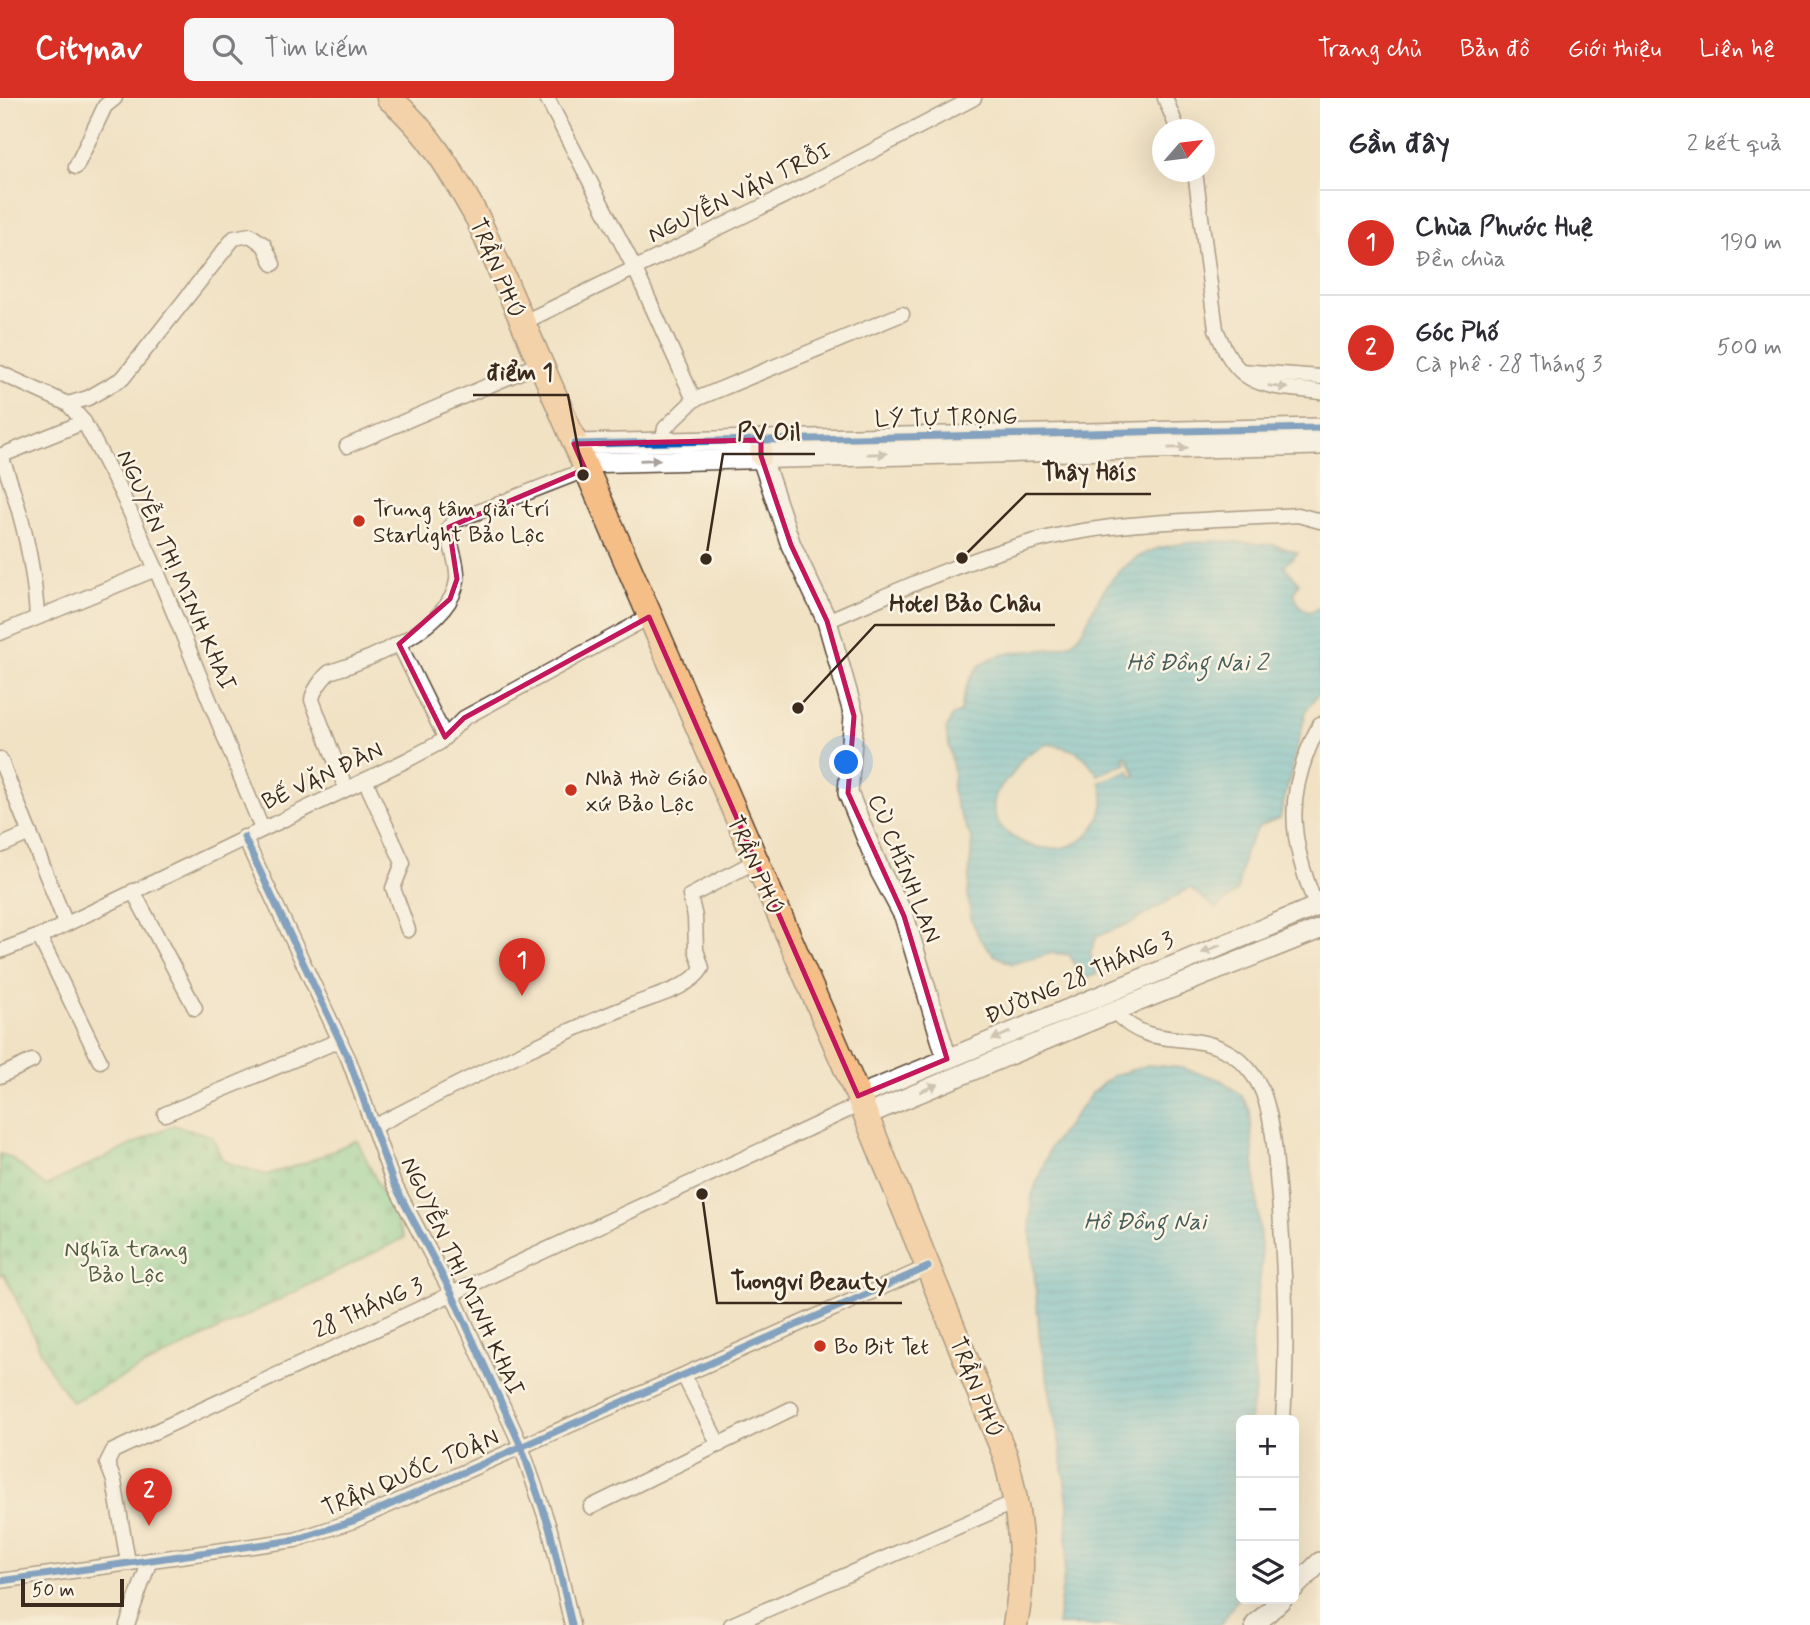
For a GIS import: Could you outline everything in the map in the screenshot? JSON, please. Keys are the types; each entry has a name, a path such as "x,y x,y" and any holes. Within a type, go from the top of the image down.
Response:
{"highway":[{"name":"TRẦN PHÚ","path":"389,98 408,113 446,161 478,219 754,862 862,1105 1005,1455 1017,1501 1023,1565 1015,1625"},
{"path":"1020,1600 1023,1625"}],"street":[{"path":"76,167 105,106 115,98"},
{"path":"547,98 635,269 694,400"},
{"name":"NGUYỄN VĂN TRỖI","path":"522,323 813,182 974,98"},
{"path":"1165,98 1174,119"},
{"path":"1196,182 1216,329 1228,356 1241,371 1259,384 1320,392"},
{"path":"68,404 88,398 123,379 234,238 250,235 270,253 273,264"},
{"path":"662,442 665,428 694,400 902,314"},
{"path":"348,446 539,364"},
{"path":"1241,371 1320,377"},
{"name":"NGUYỄN THỊ MINH KHAI","path":"0,373 68,404 84,422 121,492 156,569 262,829"},
{"path":"37,617 31,558 23,521 0,456 84,422"},
{"name":"LÝ TỰ TRỌNG","path":"580,459 761,448 1320,428"},
{"name":"LÝ TỰ TRỌNG","path":"580,459 662,442 761,448 1320,445"},
{"name":"CÙ CHÍNH LAN","path":"761,448 791,545 827,621 854,716 848,793 880,871 904,916 947,1059"},
{"path":"346,789 312,695 330,672 399,643 437,615 450,598 457,579 448,537 449,527 455,521 580,459"},
{"path":"827,621 915,583 1022,544 1110,528 1298,515 1320,521"},
{"path":"0,633 156,569"},
{"name":"BẾ VĂN ĐÀN","path":"0,951 66,924 439,743 464,718 649,617"},
{"path":"399,643 445,737"},
{"path":"1318,906 1298,862 1292,816 1300,774 1320,724"},
{"path":"0,758 5,787 30,833 66,924"},
{"path":"365,780 403,863 393,888 408,930"},
{"path":"0,846 30,833"},
{"name":"NGUYỄN THỊ MINH KHAI","path":"244,837 340,1040 375,1126 393,1182 452,1294 521,1446 550,1530 572,1625"},
{"path":"375,1126 552,1036 670,990 696,976 702,968 695,950 695,917 690,896 754,862"},
{"path":"133,891 195,1008"},
{"name":"ĐƯỜNG 28 THÁNG 3","path":"862,1105 947,1059 1318,906"},
{"name":"ĐƯỜNG 28 THÁNG 3","path":"862,1105 1114,1011 1320,929"},
{"path":"1251,932 1260,953"},
{"path":"39,936 100,1061"},
{"path":"1114,1011 1126,1025 1145,1035 1194,1042 1229,1052 1247,1067 1262,1090 1273,1138 1282,1236 1285,1322 1283,1415"},
{"path":"165,1114 340,1040"},
{"path":"0,1076 33,1061"},
{"name":"28 THÁNG 3","path":"128,1562 114,1481 107,1462 113,1451 862,1105"},
{"name":"TRẦN QUỐC TOẢN","path":"0,1581 295,1540 403,1500 928,1266"},
{"path":"684,1376 719,1445"},
{"path":"591,1507 791,1409"},
{"path":"737,1624 1017,1501"},
{"path":"127,1625 150,1560"},
{"path":"1299,1583 1320,1562"},
{"path":"1255,1625 1277,1604"}],"highlighted area":[{"path":"761,440 761,456 791,545 827,621 854,716 848,793 904,916 947,1059 858,1096 649,617 464,718 445,737 399,644 450,599 457,579 449,527 585,469 574,444"}],"green space":[{"name":"Nghĩa trang Bảo Lộc","path":"173,1125 212,1136 223,1161 266,1175 305,1163 357,1140 404,1238 72,1402 52,1374 4,1274 0,1275 0,1154 10,1157 45,1186"}],"water":[{"name":"Hồ Đồng Nai 2","path":"1198,542 1275,545 1298,553 1284,566 1299,583 1294,593 1299,605 1308,612 1320,608 1320,691 1306,711 1280,818 1259,826 1245,851 1237,891 1216,909 1190,888 1131,923 1097,936 1090,953 1097,974 1080,981 1070,955 1053,953 1012,964 994,955 980,939 971,919 968,895 972,839 957,808 952,790 954,773 946,730 952,716 961,711 968,683 980,666 999,655 1054,649 1069,644 1082,632 1107,586 1132,561 1162,547","holes":["1048,744 1078,752 1098,775 1126,763 1123,756 1126,755 1136,775 1131,777 1129,770 1100,782 1102,811 1094,827 1078,842 1058,848 1037,847 1018,840 1003,828 994,813 996,796 1021,761"]},
{"name":"Hồ Đồng Nai","path":"1148,1065 1182,1068 1221,1080 1242,1096 1250,1111 1262,1261 1251,1348 1256,1386 1250,1415 1236,1415 1236,1601 1221,1625 1057,1625 1067,1554 1068,1504 1040,1340 1030,1223 1032,1195 1050,1148 1092,1093 1112,1076"}],"cycle path":[{"path":"574,444 1320,428"},
{"path":"244,837 349,1060 393,1182 452,1294 521,1446 550,1530 572,1625"},
{"path":"0,1581 295,1540 353,1521 928,1267"}],"place":[{"name":"điểm 1","path":"583,475"},
{"name":"Trung tâm giải trí Starlight Bảo Lộc","path":"359,521"},
{"name":"Thây Hôís","path":"962,558"},
{"name":"PV Oil","path":"706,559"},
{"name":"Hotel Bảo Châu","path":"798,708"},
{"name":"Nhà thờ Giáo xứ Bảo Lộc","path":"571,790"},
{"name":"Chùa Phước Huệ","path":"522,996"},
{"name":"Tuongvi Beauty","path":"702,1194"},
{"name":"Bo Bit Tet","path":"820,1346"},
{"name":"Góc Phố","path":"149,1526"}]}
